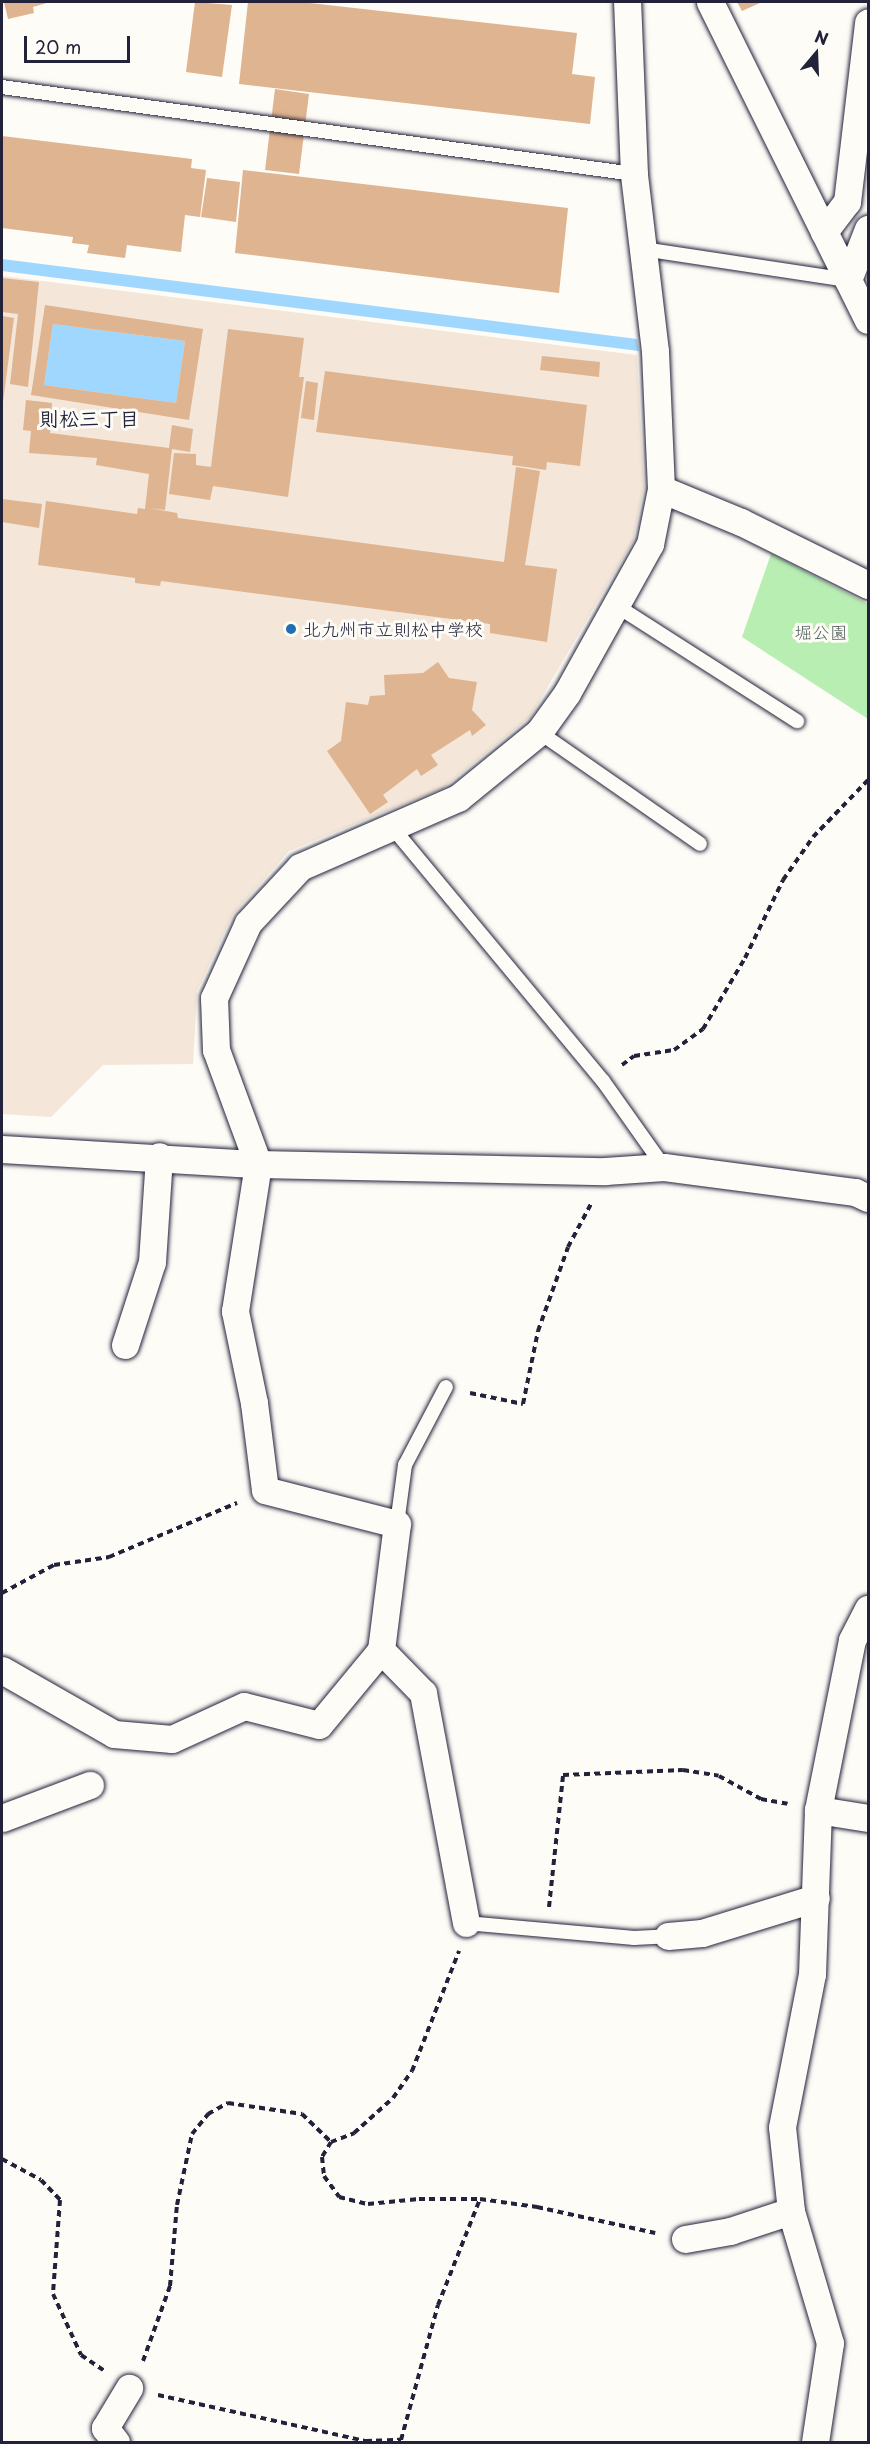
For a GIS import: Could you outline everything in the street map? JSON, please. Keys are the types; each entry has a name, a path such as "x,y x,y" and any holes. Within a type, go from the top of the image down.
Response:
{"street":[{"path":"2,1670 114,1734 172,1739 244,1706 319,1725 381,1650 397,1524 265,1490 254,1403 235,1311 258,1164 216,1050 214,998 248,923 300,867 458,798 539,732 567,693 618,606 650,544 661,489 655,351 634,174 627,2"},
{"path":"710,2 868,320"},
{"path":"824,232 847,202 868,22"},
{"path":"848,280 868,229"},
{"path":"661,489 741,522 868,585"},
{"path":"2,1149 159,1156 258,1164 605,1171 664,1167 855,1192 868,1198"},
{"path":"125,1345 152,1262 159,1156"},
{"path":"815,2442 830,2343 791,2211 782,2127 812,1974 819,1810 852,1640 868,1609"},
{"path":"381,1650 423,1693 466,1923"},
{"path":"2,1818 90,1785"},
{"path":"819,1810 868,1818"},
{"path":"668,1936 702,1933 816,1898"},
{"path":"686,2239 730,2230 791,2211"},
{"path":"116,2442 105,2428 129,2388"}],"lane":[{"path":"2,87 634,174"},
{"path":"643,249 848,280"},
{"path":"618,606 797,721"},
{"path":"539,732 700,844"},
{"path":"392,826 603,1081 664,1167"},
{"path":"397,1524 405,1465 446,1388"},
{"path":"466,1923 546,1932 634,1938 668,1936"}],"path":[{"path":"603,1081 634,1056 674,1050 703,1029 745,958 783,880 813,837 868,780"},
{"path":"446,1388 523,1404 538,1331 568,1247 605,1171"},
{"path":"2,1593 54,1565 110,1557 265,1490"},
{"path":"546,1932 563,1775 682,1770 719,1776 761,1799"},
{"path":"466,1923 459,1953 412,2071 393,2098 354,2133 331,2142 322,2157 324,2176 339,2197 368,2204 419,2199 480,2199 537,2206 686,2239"},
{"path":"129,2388 152,2344 170,2286 184,2169 192,2134 208,2114 228,2103 302,2114 331,2142"},
{"path":"2,2159 41,2180 60,2200 53,2294 81,2355 129,2388 366,2441 401,2440 438,2305 480,2199"}],"shaded area":[{"name":"北九州市立則松中学校","path":"2,276 637,355 644,487 633,541 530,717 443,788 289,851 233,914 197,991 193,1064 103,1065 51,1117 2,1114"}],"green space":[{"name":"堀公園","path":"771,554 868,604 868,719 742,637"}],"water":[{"path":"2,259 637,339 639,351 2,271"},
{"path":"53,324 185,341 176,403 44,385"}],"building":[{"path":"4,2 50,2 33,7 34,13 8,19"},
{"path":"195,2 232,5 222,77 186,72"},
{"path":"248,2 301,2 577,33 572,74 595,77 590,124 239,84"},
{"path":"737,2 762,2 742,11"},
{"path":"275,89 309,94 299,174 265,170"},
{"path":"2,136 192,159 191,168 206,170 200,217 185,215 181,252 127,245 125,258 87,253 89,245 72,243 73,237 2,228"},
{"path":"243,170 568,208 559,293 235,253"},
{"path":"207,178 240,182 236,222 201,217"},
{"path":"2,278 39,282 28,387 10,384 18,314 2,312"},
{"path":"45,305 203,329 189,420 31,395","holes":["53,324 185,341 176,403 44,385"]},
{"path":"2,316 14,318 3,402 2,402"},
{"path":"228,329 304,338 299,377 304,377 288,497 213,486 210,500 169,494 174,453 196,454 196,465 211,467"},
{"path":"542,356 600,362 599,377 540,370"},
{"path":"325,371 587,405 580,466 547,462 546,470 512,465 513,456 316,432"},
{"path":"306,381 318,383 314,420 301,418"},
{"path":"26,400 52,403 50,433 169,448 172,425 193,429 190,452 172,449 165,510 149,508 177,513 178,518 504,562 516,467 540,471 525,565 557,569 547,642 490,633 490,624 161,581 160,586 135,583 135,578 38,565 46,501 137,514 138,508 145,509 149,474 96,465 97,458 29,453 31,431 23,430"},
{"path":"2,499 42,504 39,528 2,522"},
{"path":"438,662 449,678 477,682 472,710 486,725 472,736 470,730 431,755 438,765 421,776 417,769 383,795 388,802 370,814 327,751 341,741 346,702 368,705 370,696 385,695 384,675 423,673"}],"place":[{"name":"北九州市立則松中学校","path":"291,629"}],"district":[{"name":"則松三丁目","path":"89,418"}]}
